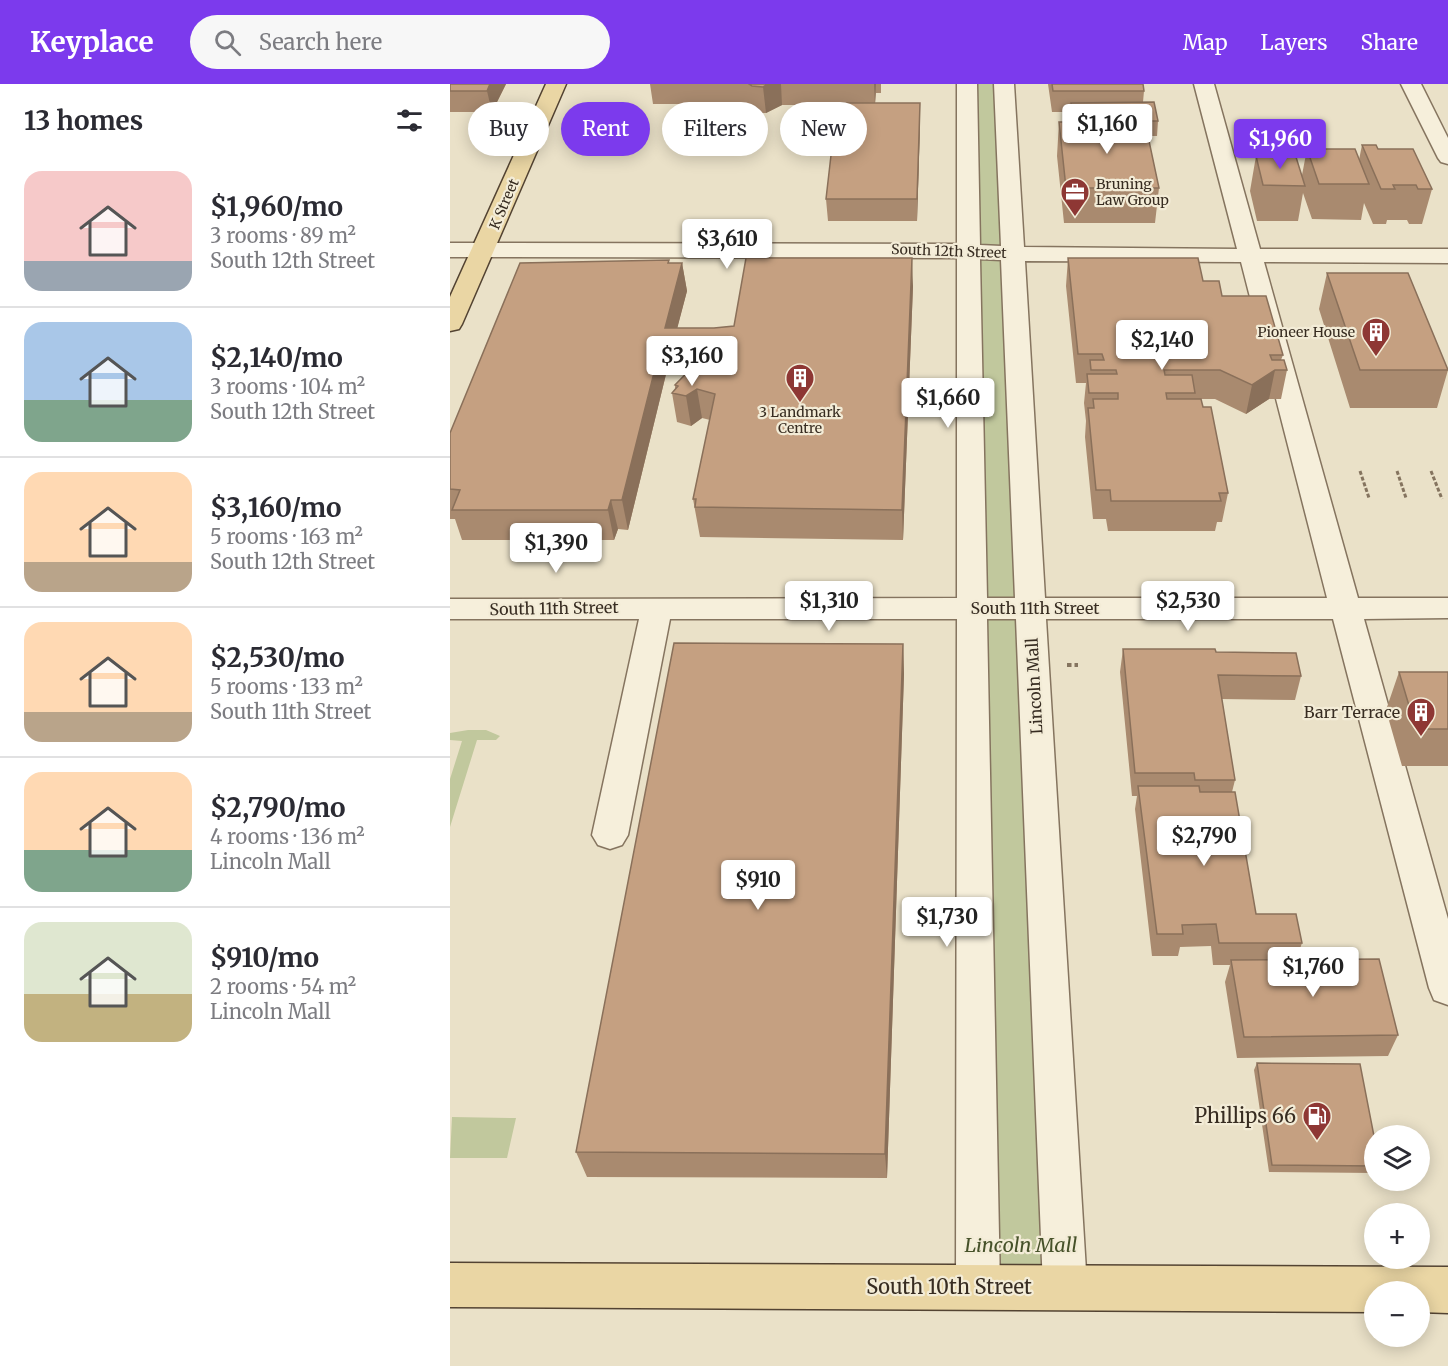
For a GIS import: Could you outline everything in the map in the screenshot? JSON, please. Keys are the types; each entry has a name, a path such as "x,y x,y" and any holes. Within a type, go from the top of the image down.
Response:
{"main road":[{"name":"K Street","path":"450,324 556,84"},
{"name":"South 10th Street","path":"450,1285 1448,1290"}],"street":[{"path":"967,84 978,1287"},
{"name":"Lincoln Mall","path":"1004,84 1065,1287"},
{"path":"1204,84 1448,988"},
{"path":"1412,84 1448,158"},
{"name":"South 12th Street","path":"450,250 969,249 1012,254 1448,256"},
{"name":"South 11th Street","path":"450,589 657,607"},
{"name":"South 11th Street","path":"450,609 1031,606 1448,608"},
{"path":"610,836 657,607"}],"path":[{"path":"1360,471 1369,498"},
{"path":"1397,471 1406,498"},
{"path":"1431,471 1442,499"}],"green space":[{"name":"Lincoln Mall","path":"967,84 1004,84 1065,1287 978,1287"},
{"path":"486,730 500,736 496,740 477,740 450,827 450,779 462,741 450,740 450,733"},
{"path":"452,1117 516,1118 507,1158 450,1158"}],"building":[{"path":"450,84 490,84 487,91 450,91"},
{"path":"749,84 768,84 763,87"},
{"path":"1052,84 1143,84 1144,91 1053,91"},
{"path":"1154,102 1158,121 1074,121 1071,103"},
{"path":"867,103 920,103 917,199 826,199 831,156 867,156"},
{"path":"1059,122 1145,122 1159,188 1066,188"},
{"path":"1362,145 1376,145 1378,149 1413,149 1432,189 1418,189 1416,185 1393,185 1395,189 1381,189"},
{"path":"1307,149 1355,149 1369,184 1319,184"},
{"path":"1266,153 1284,153 1285,157 1296,157 1305,186 1263,185 1256,156 1267,156"},
{"path":"746,258 912,258 902,510 695,507 696,499 693,499 715,394 697,389 686,396 672,393 678,386 675,385 713,346 715,337 663,337 622,500 611,500 608,510 452,510 460,490 450,489 450,433 520,263 669,260 668,263 682,263 665,328 714,328 734,326"},
{"path":"1068,258 1198,258 1203,281 1219,281 1222,296 1266,296 1283,355 1270,355 1272,360 1284,360 1287,370 1275,370 1252,385 1220,370 1164,370 1165,375 1192,375 1195,393 1166,393 1167,399 1201,399 1203,407 1211,407 1228,493 1219,493 1221,501 1111,501 1110,490 1096,490 1088,408 1094,408 1093,399 1118,399 1118,393 1089,393 1087,374 1117,374 1116,370 1091,370 1090,360 1104,360 1102,354 1078,354"},
{"path":"1327,273 1408,273 1448,370 1360,370"},
{"path":"674,643 903,644 885,1154 576,1152"},
{"path":"1123,649 1215,649 1216,652 1296,653 1301,676 1218,675 1235,780 1195,780 1194,773 1135,773"},
{"path":"1399,672 1448,672 1448,729 1416,729"},
{"path":"1138,786 1199,786 1200,792 1235,792 1256,914 1296,914 1302,943 1219,943 1216,924 1182,925 1183,934 1157,934"},
{"path":"1379,959 1398,1035 1244,1037 1231,960"},
{"name":"Phillips 66","path":"1257,1063 1360,1064 1372,1125 1364,1125 1364,1166 1272,1165"}],"place":[{"name":"Bruning Law Group","path":"1075,218"},
{"name":"Pioneer House","path":"1376,358"},
{"name":"3 Landmark Centre","path":"800,404"},
{"name":"Barr Terrace","path":"1421,738"},
{"name":"Phillips 66","path":"1317,1142"}]}
